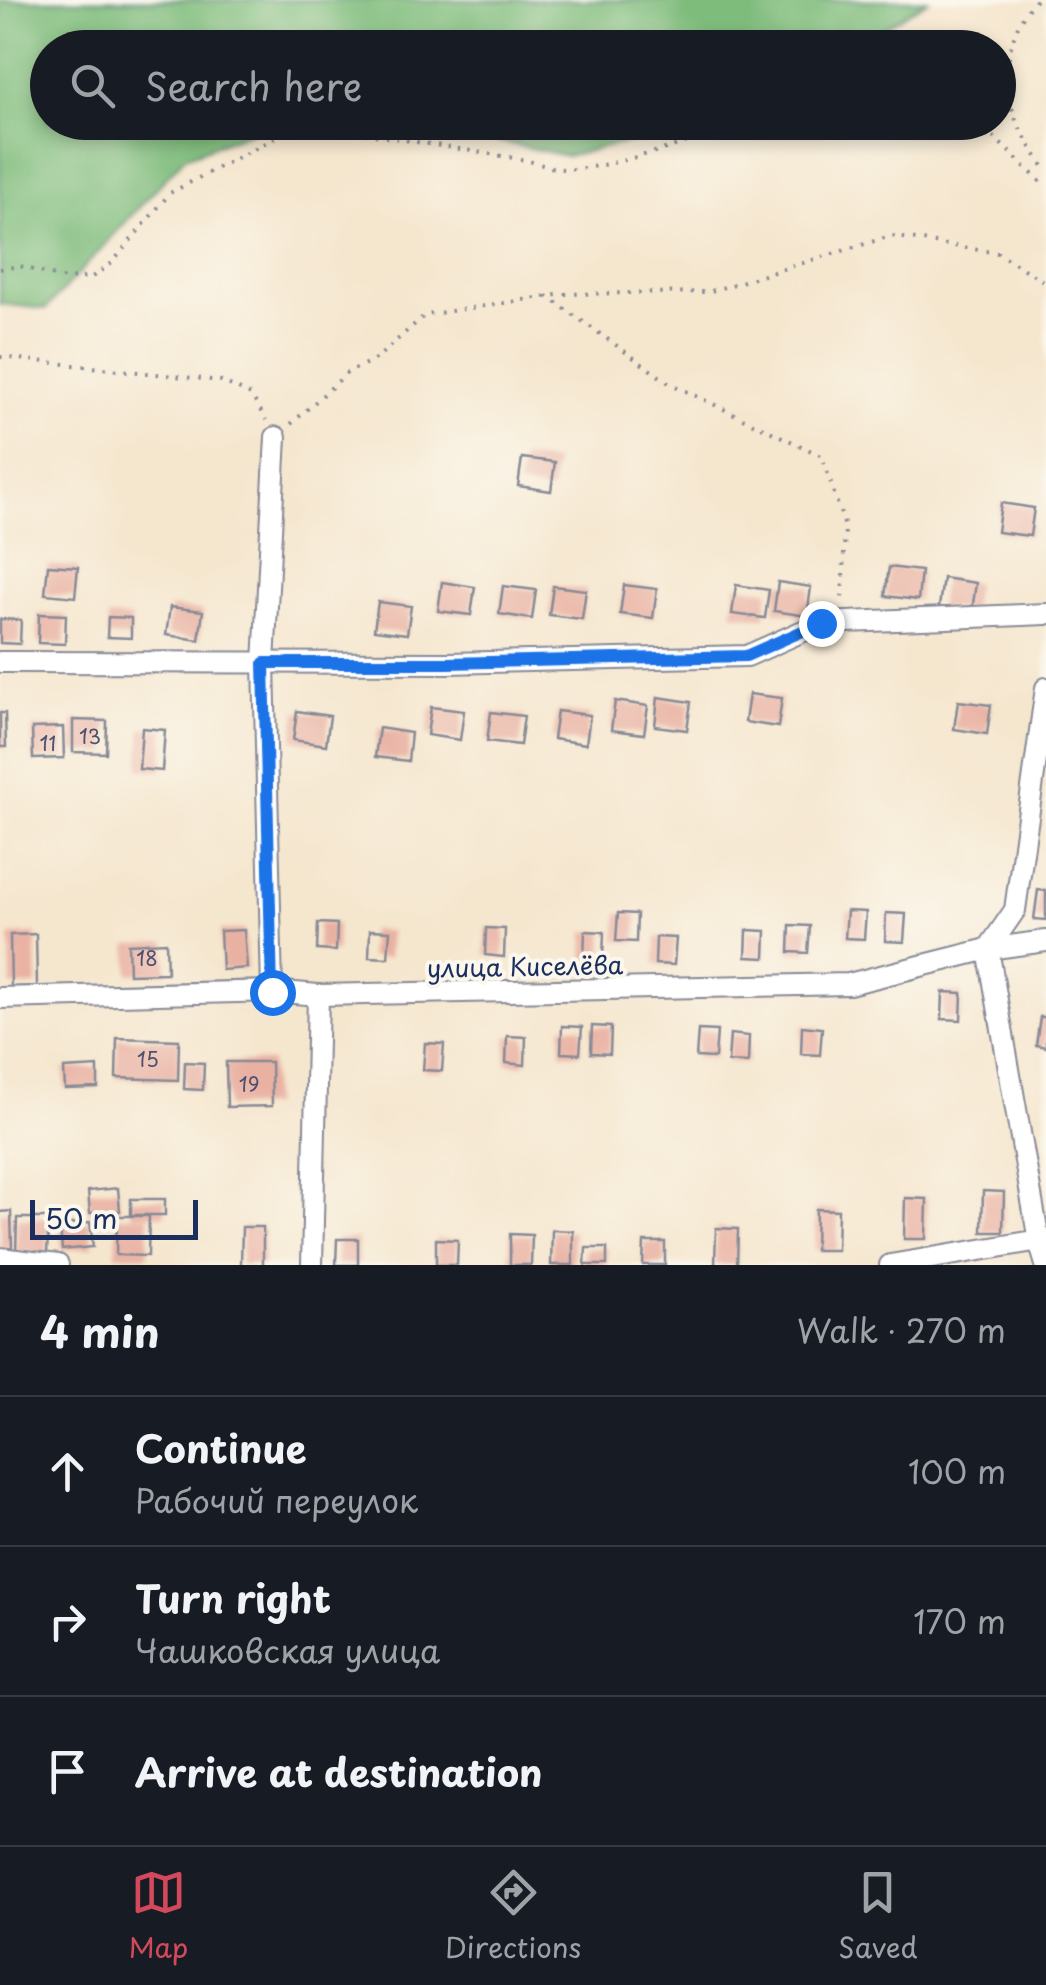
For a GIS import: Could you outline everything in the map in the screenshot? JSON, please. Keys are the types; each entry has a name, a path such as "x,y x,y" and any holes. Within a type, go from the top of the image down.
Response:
{"street":[{"path":"272,992 264,663 276,437"},
{"path":"0,662 448,663 746,656 821,623 1046,614"},
{"path":"1046,688 1015,910 988,949 1046,1265"},
{"name":"улица Киселёва","path":"0,998 849,984 988,949 1046,941"},
{"path":"312,1265 318,995"},
{"path":"890,1265 1042,1240"},
{"path":"0,1258 58,1265"}],"path":[{"path":"1016,32 1036,0"},
{"path":"1016,119 1046,171"},
{"path":"0,269 20,266 65,279 92,277 102,272 170,193 271,140"},
{"path":"401,140 574,170 685,140"},
{"path":"997,140 1046,187"},
{"path":"0,358 221,381 251,395 276,437 347,373 377,358 425,315 547,296 708,292 892,236 998,253 1046,283"},
{"path":"547,296 669,383 822,456 845,526 841,622"}],"green space":[{"path":"0,0 928,0 881,30 30,30 30,140 229,140 185,157 46,309 0,304"},
{"path":"494,140 637,140 567,156"}],"building":[{"path":"522,458 555,462 551,491 518,486"},
{"path":"1001,503 1034,508 1030,536 997,532"},
{"path":"48,565 78,567 75,597 45,594"},
{"path":"889,567 921,571 918,600 885,596"},
{"path":"943,578 976,583 972,611 939,607"},
{"path":"442,582 475,587 471,615 438,611"},
{"path":"778,582 811,587 807,616 774,611"},
{"path":"624,585 657,589 653,618 620,614"},
{"path":"736,585 769,590 765,618 732,614"},
{"path":"503,586 536,590 532,619 499,614"},
{"path":"553,586 586,590 582,619 549,615"},
{"path":"378,602 411,606 407,634 374,630"},
{"path":"170,607 203,611 199,640 166,635"},
{"path":"39,614 66,615 65,644 38,643"},
{"path":"108,617 131,618 131,638 107,637"},
{"path":"0,619 21,620 20,644 0,643"},
{"path":"749,694 782,698 778,727 745,722"},
{"path":"658,697 691,702 687,730 655,726"},
{"path":"615,701 648,706 644,734 611,730"},
{"path":"958,701 991,705 987,734 954,729"},
{"path":"431,707 464,711 460,740 427,735"},
{"path":"297,711 330,716 326,745 293,740"},
{"path":"557,711 590,715 586,744 553,739"},
{"path":"491,712 524,716 520,745 487,741"},
{"path":"0,713 5,713 6,747 0,747"},
{"path":"73,720 107,721 106,753 73,752"},
{"path":"63,727 64,758 33,759 32,728"},
{"path":"142,728 165,730 162,771 139,769"},
{"path":"379,728 411,733 408,761 375,757"},
{"path":"1038,890 1046,891 1046,920 1034,919"},
{"path":"847,911 866,912 864,939 845,938"},
{"path":"618,913 637,914 636,942 616,941"},
{"path":"886,913 906,914 904,942 885,941"},
{"path":"318,923 337,924 336,951 317,950"},
{"path":"790,925 810,926 808,953 789,952"},
{"path":"486,928 505,929 504,957 485,955"},
{"path":"244,930 247,968 222,970 220,931"},
{"path":"370,930 390,931 388,958 369,957"},
{"path":"747,930 766,931 765,958 746,957"},
{"path":"585,931 604,932 603,959 584,958"},
{"path":"36,934 37,986 11,987 10,935"},
{"path":"656,937 676,938 674,965 655,964"},
{"path":"166,942 167,973 129,974 128,944"},
{"path":"943,992 962,993 961,1020 942,1019"},
{"path":"1040,1017 1046,1017 1046,1047 1036,1045"},
{"path":"562,1026 582,1027 580,1054 561,1053"},
{"path":"592,1026 611,1027 610,1054 591,1053"},
{"path":"802,1026 822,1028 820,1055 801,1054"},
{"path":"698,1030 717,1031 715,1058 696,1057"},
{"path":"730,1034 749,1036 748,1063 728,1062"},
{"path":"507,1036 526,1037 525,1065 506,1063"},
{"path":"117,1038 179,1040 178,1080 116,1078"},
{"path":"425,1043 444,1044 442,1071 423,1070"},
{"path":"185,1062 204,1063 203,1090 184,1089"},
{"path":"226,1062 271,1062 272,1106 227,1107"},
{"path":"98,1067 98,1088 65,1089 64,1069"},
{"path":"118,1188 120,1211 90,1213 88,1191"},
{"path":"983,1191 1004,1192 1003,1232 982,1232"},
{"path":"905,1198 927,1199 926,1239 904,1239"},
{"path":"131,1199 165,1199 165,1215 131,1215"},
{"path":"816,1209 838,1210 837,1250 815,1250"},
{"path":"11,1211 12,1248 0,1249 0,1212"},
{"path":"117,1216 149,1216 148,1256 116,1255"},
{"path":"17,1218 49,1218 47,1253 16,1252"},
{"path":"90,1222 93,1247 62,1250 60,1225"},
{"path":"242,1227 263,1227 263,1265 241,1265"},
{"path":"716,1228 738,1229 737,1265 715,1265"},
{"path":"552,1230 573,1231 573,1265 551,1265"},
{"path":"510,1234 532,1235 531,1265 510,1265"},
{"path":"337,1239 358,1239 358,1265 336,1265"},
{"path":"436,1239 458,1240 457,1265 436,1265"},
{"path":"644,1242 665,1242 665,1265 643,1265"},
{"path":"586,1248 607,1248 607,1265 585,1265"}],"route":[{"path":"272,992 264,663 746,656 821,623"}]}
